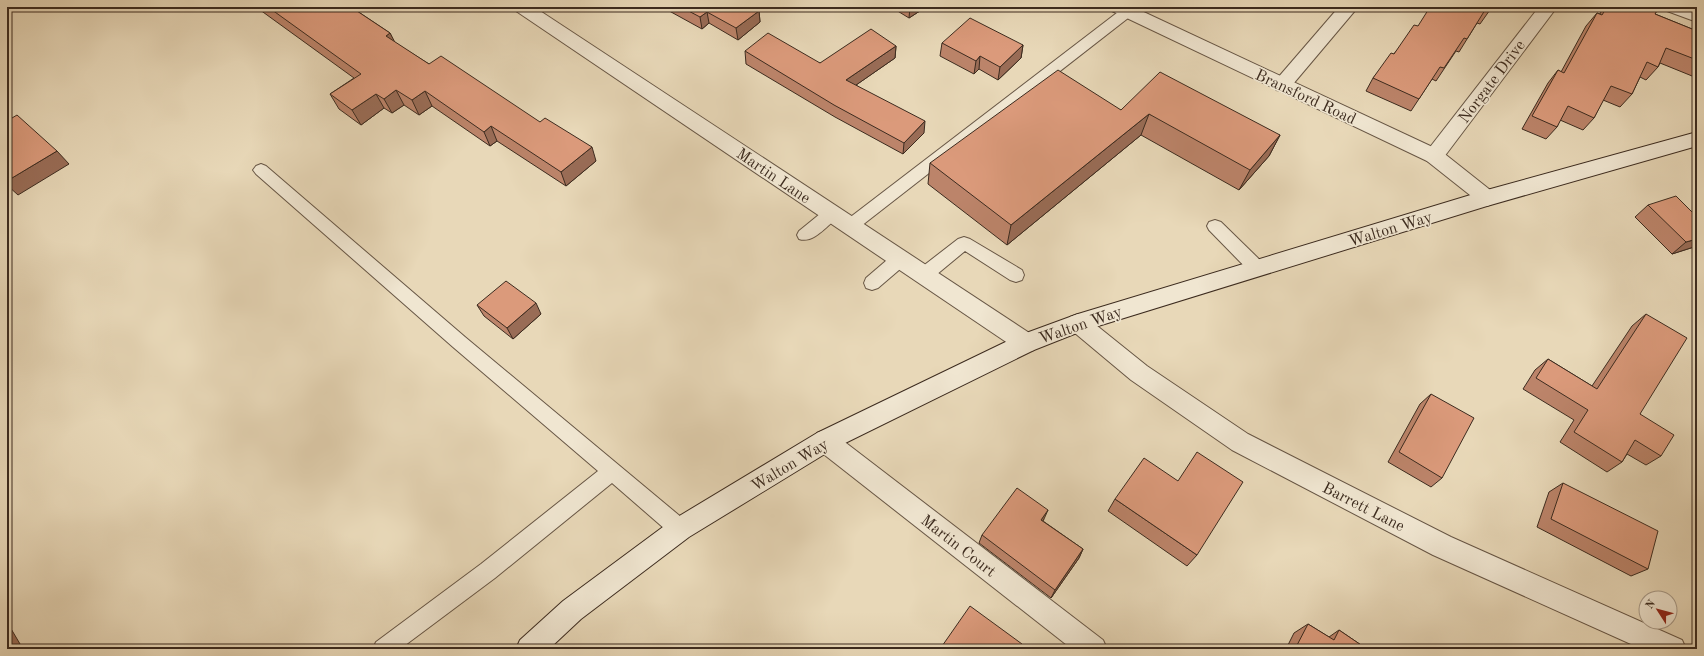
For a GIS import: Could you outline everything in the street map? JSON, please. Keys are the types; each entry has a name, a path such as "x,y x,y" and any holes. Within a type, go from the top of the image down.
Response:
{"street":[{"name":"Martin Lane","path":"522,7 1026,343"},
{"path":"1282,85 1349,7"},
{"name":"Norgate Drive","path":"1434,156 1548,7"},
{"path":"1673,7 1697,16"},
{"name":"Bransford Road","path":"1122,9 1434,156 1487,198"},
{"name":"Walton Way","path":"529,649 572,610 680,530 825,441 1026,343 1078,323 1487,198 1697,139"},
{"name":"Barrett Lane","path":"1078,323 1139,373 1240,442 1442,546 1673,649"},
{"name":"Martin Court","path":"825,441 1094,649"}],"lane":[{"path":"850,226 1122,9"},
{"path":"261,170 680,530"},
{"path":"806,235 832,213"},
{"path":"1215,226 1257,268"},
{"path":"924,275 964,243 1016,275"},
{"path":"872,283 900,259"},
{"path":"383,649 488,571 611,472"}],"building":[{"path":"268,7 351,7 390,33 386,36 429,64 441,56 540,122 545,118 592,147 561,172 491,126 484,132 425,91 412,100 396,90 384,99 376,94 352,110 330,94 361,74"},
{"path":"681,7 753,7 759,11 736,28 707,12 700,17"},
{"path":"1430,7 1492,7 1489,11 1485,10 1467,39 1464,38 1444,68 1440,67 1419,99 1373,78 1391,53 1394,54 1414,25 1418,26"},
{"path":"1607,7 1659,7 1655,14 1697,31 1697,60 1666,48 1658,67 1647,62 1632,94 1611,86 1594,118 1568,106 1557,127 1532,116 1558,70 1564,73 1597,13 1602,15"},
{"path":"970,18 1023,45 1000,67 980,56 976,61 942,43"},
{"path":"871,29 896,46 846,80 925,121 904,143 834,105 745,51 768,33 820,63"},
{"path":"1058,70 1121,110 1160,72 1280,135 1250,170 1149,114 1011,225 930,163"},
{"path":"17,115 57,151 7,181 7,121"},
{"path":"1676,196 1697,217 1697,239 1686,242 1648,205"},
{"path":"506,281 536,303 507,328 477,305"},
{"path":"1646,314 1687,338 1640,414 1674,435 1661,456 1635,440 1622,462 1574,432 1588,410 1536,378 1548,359 1597,389"},
{"path":"1431,394 1474,418 1442,478 1399,452"},
{"path":"1197,452 1243,482 1197,555 1115,499 1144,458 1178,481"},
{"path":"1563,483 1658,531 1648,569 1551,519"},
{"path":"1017,488 1048,510 1041,520 1083,549 1055,590 982,535"},
{"path":"970,606 1022,644 1019,649 940,649"},
{"path":"1308,624 1334,640 1339,630 1367,649 1295,649"}]}
